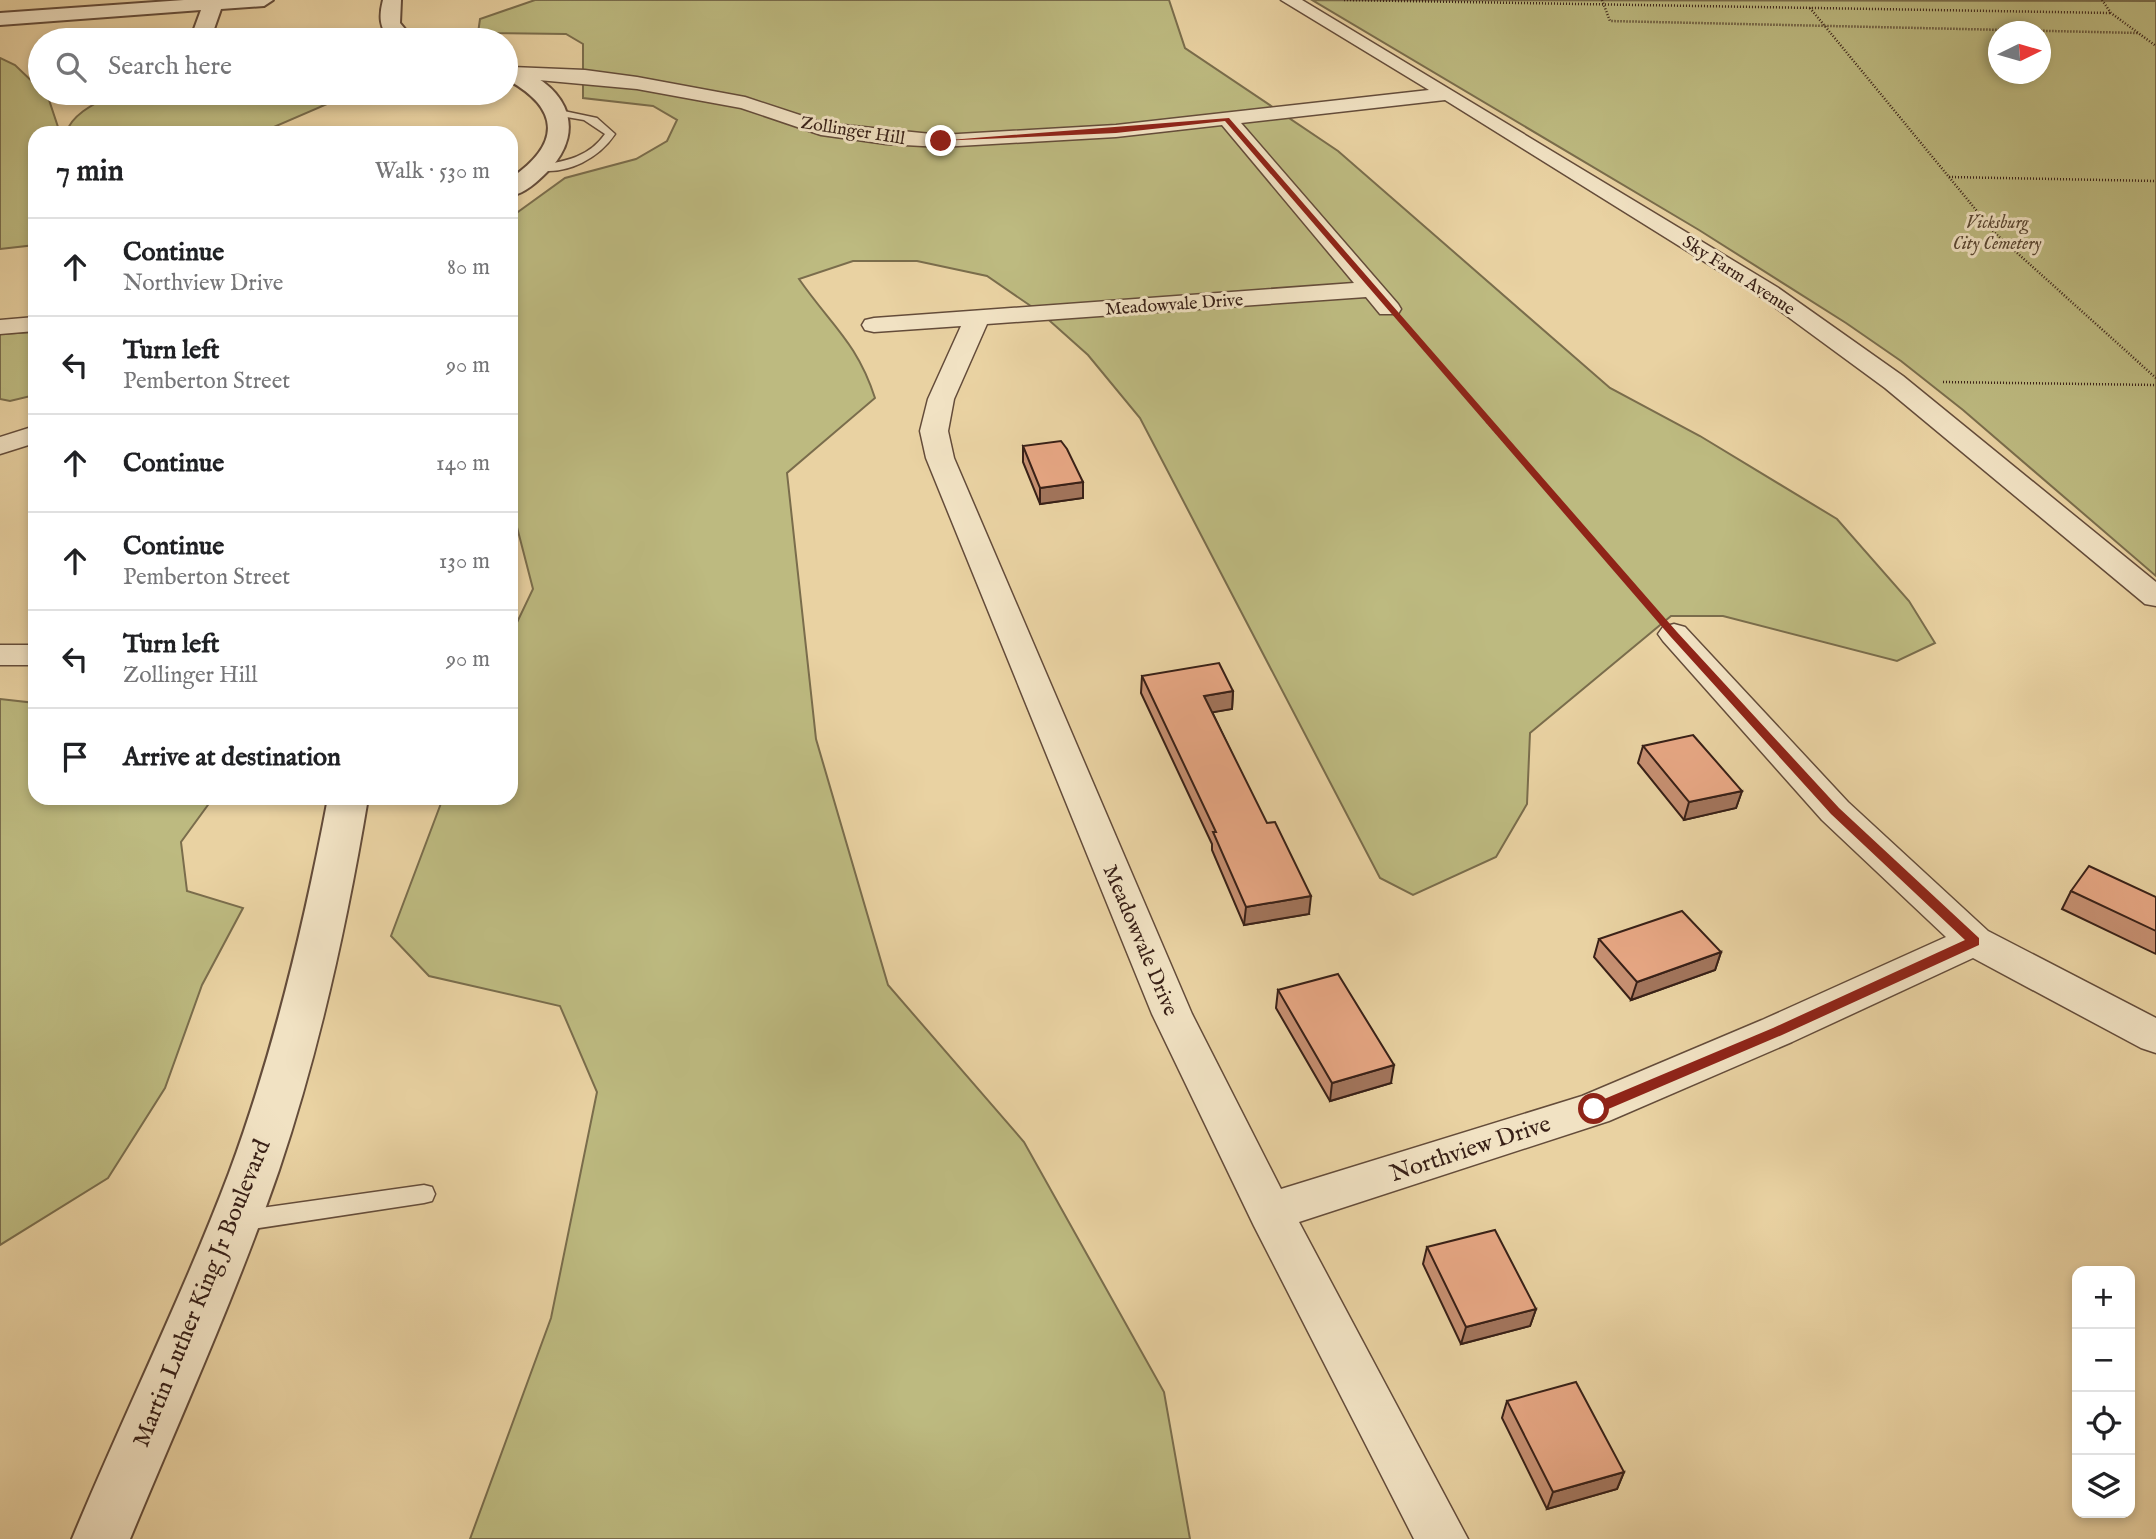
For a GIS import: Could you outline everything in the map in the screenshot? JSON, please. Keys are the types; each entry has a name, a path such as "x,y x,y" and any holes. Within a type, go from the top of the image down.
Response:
{"street":[{"path":"0,19 264,0"},
{"name":"Sky Farm Avenue","path":"1290,0 1449,94 1769,292 1894,382 2156,597"},
{"path":"204,28 213,2"},
{"name":"Zollinger Hill","path":"518,72 585,76 637,83 745,103 821,129 886,138 941,141 1015,138 1227,119 1449,94"},
{"path":"518,77 544,93 559,113 562,124 560,139 542,168 518,184"},
{"path":"1227,119 1389,309"},
{"name":"Meadowvale Drive","path":"874,325 1371,289"},
{"name":"Meadowvale Drive","path":"977,319 941,399 934,431 940,458 1172,1014 1270,1212 1442,1539"},
{"path":"0,327 28,325"},
{"path":"0,446 28,436"},
{"path":"1674,634 1835,811 1974,941 2156,1037"},
{"path":"0,655 28,655"},
{"name":"Martin Luther King Jr Boulevard","path":"101,1539 236,1221 271,1116 311,978 347,805"},
{"name":"Northview Drive","path":"1270,1212 1594,1109 1777,1031 1974,941"}],"lane":[{"path":"542,168 576,161 602,148 610,134 602,123 582,115 559,113"},
{"path":"236,1221 424,1194"}],"path":[{"path":"1290,0 1603,2 2111,13"},
{"path":"2102,0 2111,13 2156,46"},
{"path":"1603,2 1610,21 2138,33"},
{"path":"1810,8 1995,233 2156,378"},
{"path":"1949,177 2156,181"},
{"path":"1389,309 1674,634"},
{"path":"1894,382 2156,385"}],"green space":[{"path":"535,0 1169,0 1185,48 1338,151 1610,388 1700,436 1837,519 1909,601 1935,643 1897,661 1723,616 1671,616 1530,733 1527,804 1496,857 1413,895 1380,878 1140,418 1088,355 1041,313 987,276 917,261 853,261 799,279 860,362 875,398 787,473 816,739 888,985 1024,1142 1164,1392 1190,1539 470,1539 551,1318 597,1092 560,1006 429,976 391,936 440,805 518,805 518,620 533,589 518,531 518,212 565,178 636,159 667,141 677,120 653,106 583,98 583,44 566,34 518,33 518,28 479,28 480,19"},
{"name":"Vicksburg City Cemetery","path":"1312,0 2156,1 2156,576 1963,410 1901,361 1699,230"},
{"path":"0,58 15,65 28,77 28,105 51,105 58,126 28,126 28,246 0,249"},
{"path":"93,105 325,105 276,126 69,126"},
{"path":"28,332 28,397 10,401 0,399 0,334"},
{"path":"0,699 28,702 28,805 208,805 181,842 187,891 243,908 202,985 165,1088 108,1178 0,1245"}],"building":[{"path":"1061,441 1083,482 1040,488 1023,446"},
{"path":"1219,663 1233,691 1204,696 1267,823 1275,822 1311,896 1246,907 1213,832 1216,832 1142,676"},
{"path":"1693,735 1742,791 1689,802 1643,746"},
{"path":"2089,866 2156,897 2156,931 2071,891"},
{"path":"1682,911 1721,952 1637,982 1599,939"},
{"path":"1338,974 1394,1065 1332,1083 1278,990"},
{"path":"1495,1230 1536,1309 1466,1327 1427,1247"},
{"path":"1576,1382 1624,1472 1553,1492 1507,1401"}],"route":[{"path":"941,141 1116,131 1227,119 1371,289 1674,634 1835,811 1974,941 1777,1031 1594,1109"}]}
